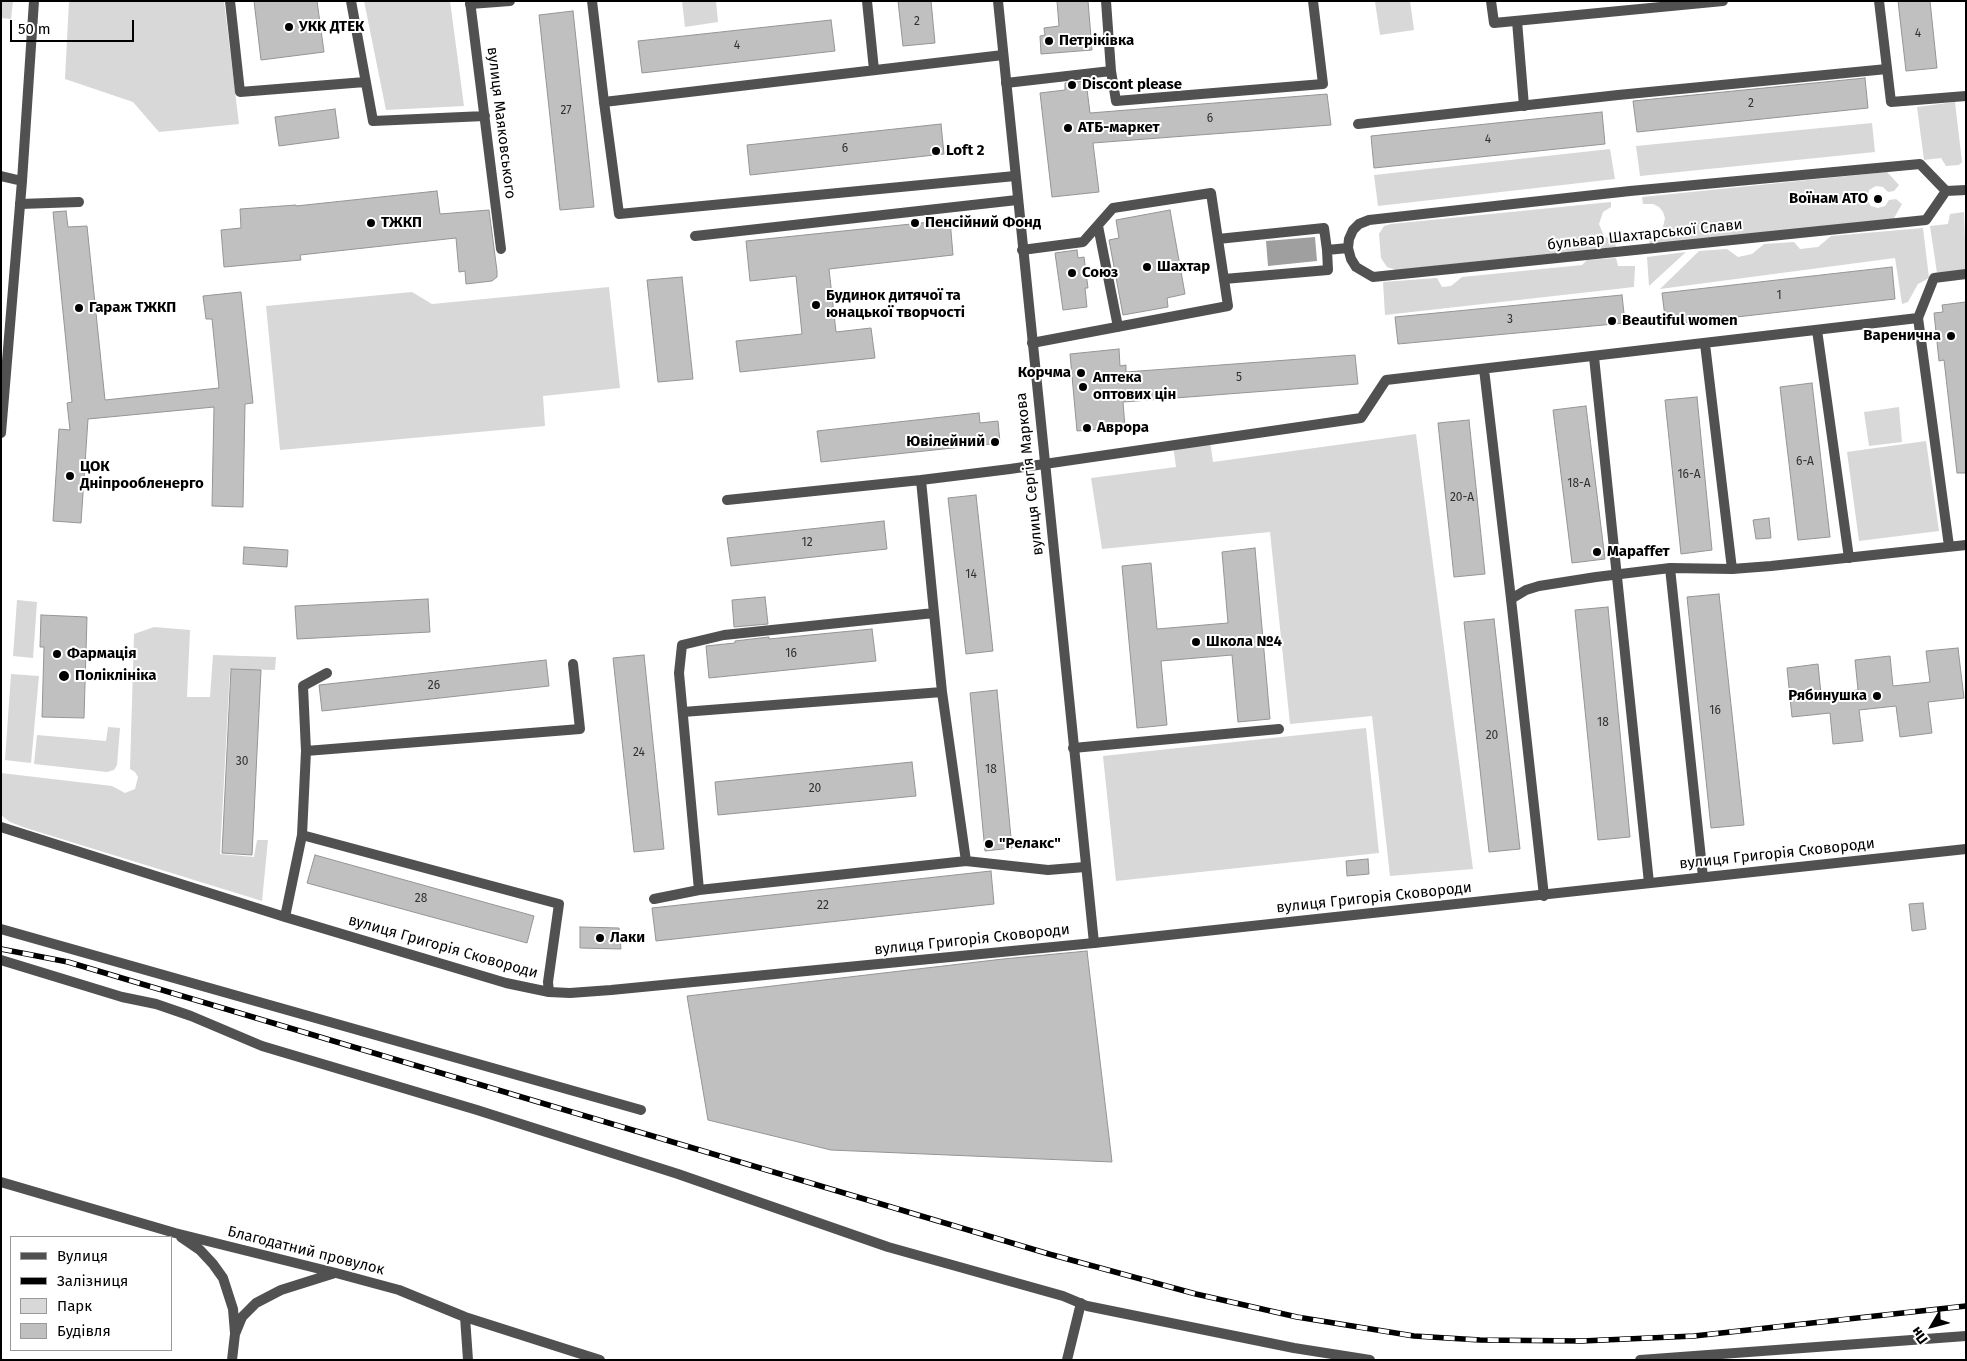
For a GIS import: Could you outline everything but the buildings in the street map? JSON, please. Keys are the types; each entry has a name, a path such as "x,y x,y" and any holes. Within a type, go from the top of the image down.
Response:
{"street":[{"path":"1,433 22,181 34,1"},
{"path":"230,1 240,92 366,82"},
{"path":"350,1 373,121 484,116"},
{"path":"470,3 510,1"},
{"path":"592,1 619,214 1016,176"},
{"path":"866,1 874,70"},
{"name":"вулиця Сергія Маркова","path":"998,1 1094,943"},
{"path":"1106,1 1111,71 1116,101 1323,84 1312,1"},
{"path":"1491,1 1494,23 1723,1"},
{"path":"1879,1 1891,102 1966,96"},
{"name":"вулиця Маяковського","path":"470,3 501,249"},
{"path":"1517,21 1524,106"},
{"path":"604,102 1003,55"},
{"path":"1358,124 1618,95 1887,69"},
{"path":"1006,83 1111,71"},
{"path":"1327,250 1348,248 1352,230 1359,224 1369,220 1650,189 1920,164 1946,192 1966,190"},
{"path":"1,176 22,181"},
{"name":"бульвар Шахтарської Слави","path":"1348,248 1351,259 1356,267 1373,277 1926,220 1946,192"},
{"path":"1022,250 1083,242 1113,208 1211,193 1228,306 1032,343"},
{"path":"695,236 1018,200"},
{"path":"20,204 79,202"},
{"path":"1098,226 1118,326"},
{"path":"1218,238 1324,228 1328,270 1224,279"},
{"path":"1949,546 1918,318 1934,278 1966,274"},
{"path":"727,500 921,480 1361,418 1386,380 1918,318"},
{"path":"1817,330 1849,558"},
{"path":"1705,344 1732,569"},
{"path":"1594,357 1649,883"},
{"path":"1484,369 1511,599 1540,876 1544,896"},
{"path":"921,480 942,692 966,861"},
{"path":"1511,599 1526,590 1539,586 1670,568 1732,569 1966,545"},
{"path":"1670,568 1703,877"},
{"path":"699,890 679,673 682,645 724,636 934,613"},
{"path":"306,751 580,729 574,664"},
{"path":"285,917 302,835 306,751 303,686 327,673"},
{"path":"683,712 942,692"},
{"path":"1073,748 1279,729"},
{"name":"вулиця Григорія Сковороди","path":"1,827 285,917 506,983 549,992 570,993 1094,943 1544,896 1966,849"},
{"path":"302,835 559,904 548,982 549,992"},
{"path":"654,898 699,890 966,861 1048,870 1086,866"},
{"path":"1,929 641,1110"},
{"path":"1,960 122,997 156,1004 191,1016 262,1046 477,1110 678,1174 888,1247 1063,1296 1081,1303 1294,1348 1370,1360"},
{"name":"Благодатний провулок","path":"1,1182 175,1233 336,1272 398,1290 465,1318 600,1360"},
{"path":"175,1233 200,1250 223,1278 233,1310 235,1334 232,1360"},
{"path":"235,1334 242,1317 256,1303 282,1290 336,1272"},
{"path":"1067,1360 1081,1303"},
{"path":"465,1318 468,1360"},
{"path":"1640,1360 1966,1336"}],"green space":[{"path":"1,1 13,1 11,19 1,18"},
{"path":"69,1 224,1 239,124 159,132 133,102 65,79"},
{"path":"364,1 450,1 464,106 386,110"},
{"path":"682,1 716,1 718,22 685,27"},
{"path":"1410,1 1414,30 1380,35 1375,2"},
{"path":"1955,102 1962,162 1959,165 1946,166 1941,158 1924,160 1917,107"},
{"path":"1872,123 1875,152 1640,176 1636,146"},
{"path":"1610,149 1615,179 1378,206 1374,175"},
{"path":"1887,172 1899,185 1894,191 1888,192 1883,187 1876,186 1869,190 1867,200 1871,206 1878,208 1885,206 1889,200 1896,199 1902,204 1893,220 1650,245 1649,239 1662,231 1665,218 1659,207 1653,204 1643,204 1642,197"},
{"path":"1611,202 1611,207 1603,212 1599,224 1604,236 1615,241 1616,247 1396,270 1387,267 1381,258 1379,234 1384,226 1391,224"},
{"path":"1964,212 1966,270 1937,273 1930,226 1948,224 1950,214"},
{"path":"1923,228 1929,278 1918,284 1908,302 1902,304 1895,258 1660,289 1699,251 1727,249 1738,257 1752,254 1764,244 1794,242 1800,249 1818,247 1831,236"},
{"path":"1686,252 1649,286 1647,257"},
{"path":"1616,258 1618,266 1635,266 1634,287 1385,315 1383,282 1437,278 1442,287 1451,286 1462,277 1582,265 1587,260"},
{"path":"609,287 620,388 543,396 545,426 280,450 266,306 412,292 432,304"},
{"path":"1899,407 1902,442 1869,446 1864,412"},
{"path":"1416,434 1473,869 1390,876 1372,716 1290,724 1270,532 1102,549 1091,478 1176,467 1173,445 1210,440 1213,462"},
{"path":"1926,441 1939,531 1859,541 1847,452"},
{"path":"17,600 37,602 33,658 13,656"},
{"path":"154,627 190,630 187,697 210,697 213,655 276,657 275,670 230,669 220,854 254,857 257,840 268,840 262,901 26,828 10,822 1,815 1,773 112,786 125,793 135,789 138,777 130,769 134,634"},
{"path":"11,674 39,676 31,763 5,760"},
{"path":"108,727 120,728 117,765 114,770 107,772 34,764 37,735 106,741"},
{"path":"1366,728 1379,853 1116,881 1103,756"}],"shaded area":[{"path":"1315,237 1317,261 1268,266 1266,241"}],"railway":[{"path":"1,949 68,962 1049,1254 1196,1294 1297,1317 1414,1336 1480,1340 1582,1341 1694,1336 1966,1306"}],"place":[{"name":"УКК ДТЕК","path":"289,27"},
{"name":"Петріківка","path":"1049,41"},
{"name":"Discont please","path":"1072,85"},
{"name":"АТБ-маркет","path":"1068,128"},
{"name":"Loft 2","path":"936,151"},
{"name":"Воїнам АТО","path":"1878,199"},
{"name":"ТЖКП","path":"371,223"},
{"name":"Пенсійний Фонд","path":"915,223"},
{"name":"Шахтар","path":"1147,267"},
{"name":"Союз","path":"1072,273"},
{"name":"Будинок дитячої та юнацької творчості","path":"816,305"},
{"name":"Гараж ТЖКП","path":"79,308"},
{"name":"Beautiful women","path":"1612,321"},
{"name":"Варенична","path":"1951,336"},
{"name":"Корчма","path":"1081,373"},
{"name":"Аптека оптових цін","path":"1083,387"},
{"name":"Аврора","path":"1087,428"},
{"name":"Ювілейний","path":"995,442"},
{"name":"ЦОК Дніпрообленерго","path":"70,476"},
{"name":"Мараffет","path":"1597,552"},
{"name":"Школа №4","path":"1196,642"},
{"name":"Фармація","path":"57,654"},
{"name":"Поліклініка","path":"64,676"},
{"name":"Рябинушка","path":"1877,696"},
{"name":"\"Релакс\"","path":"989,844"},
{"name":"Лаки","path":"600,938"}]}
